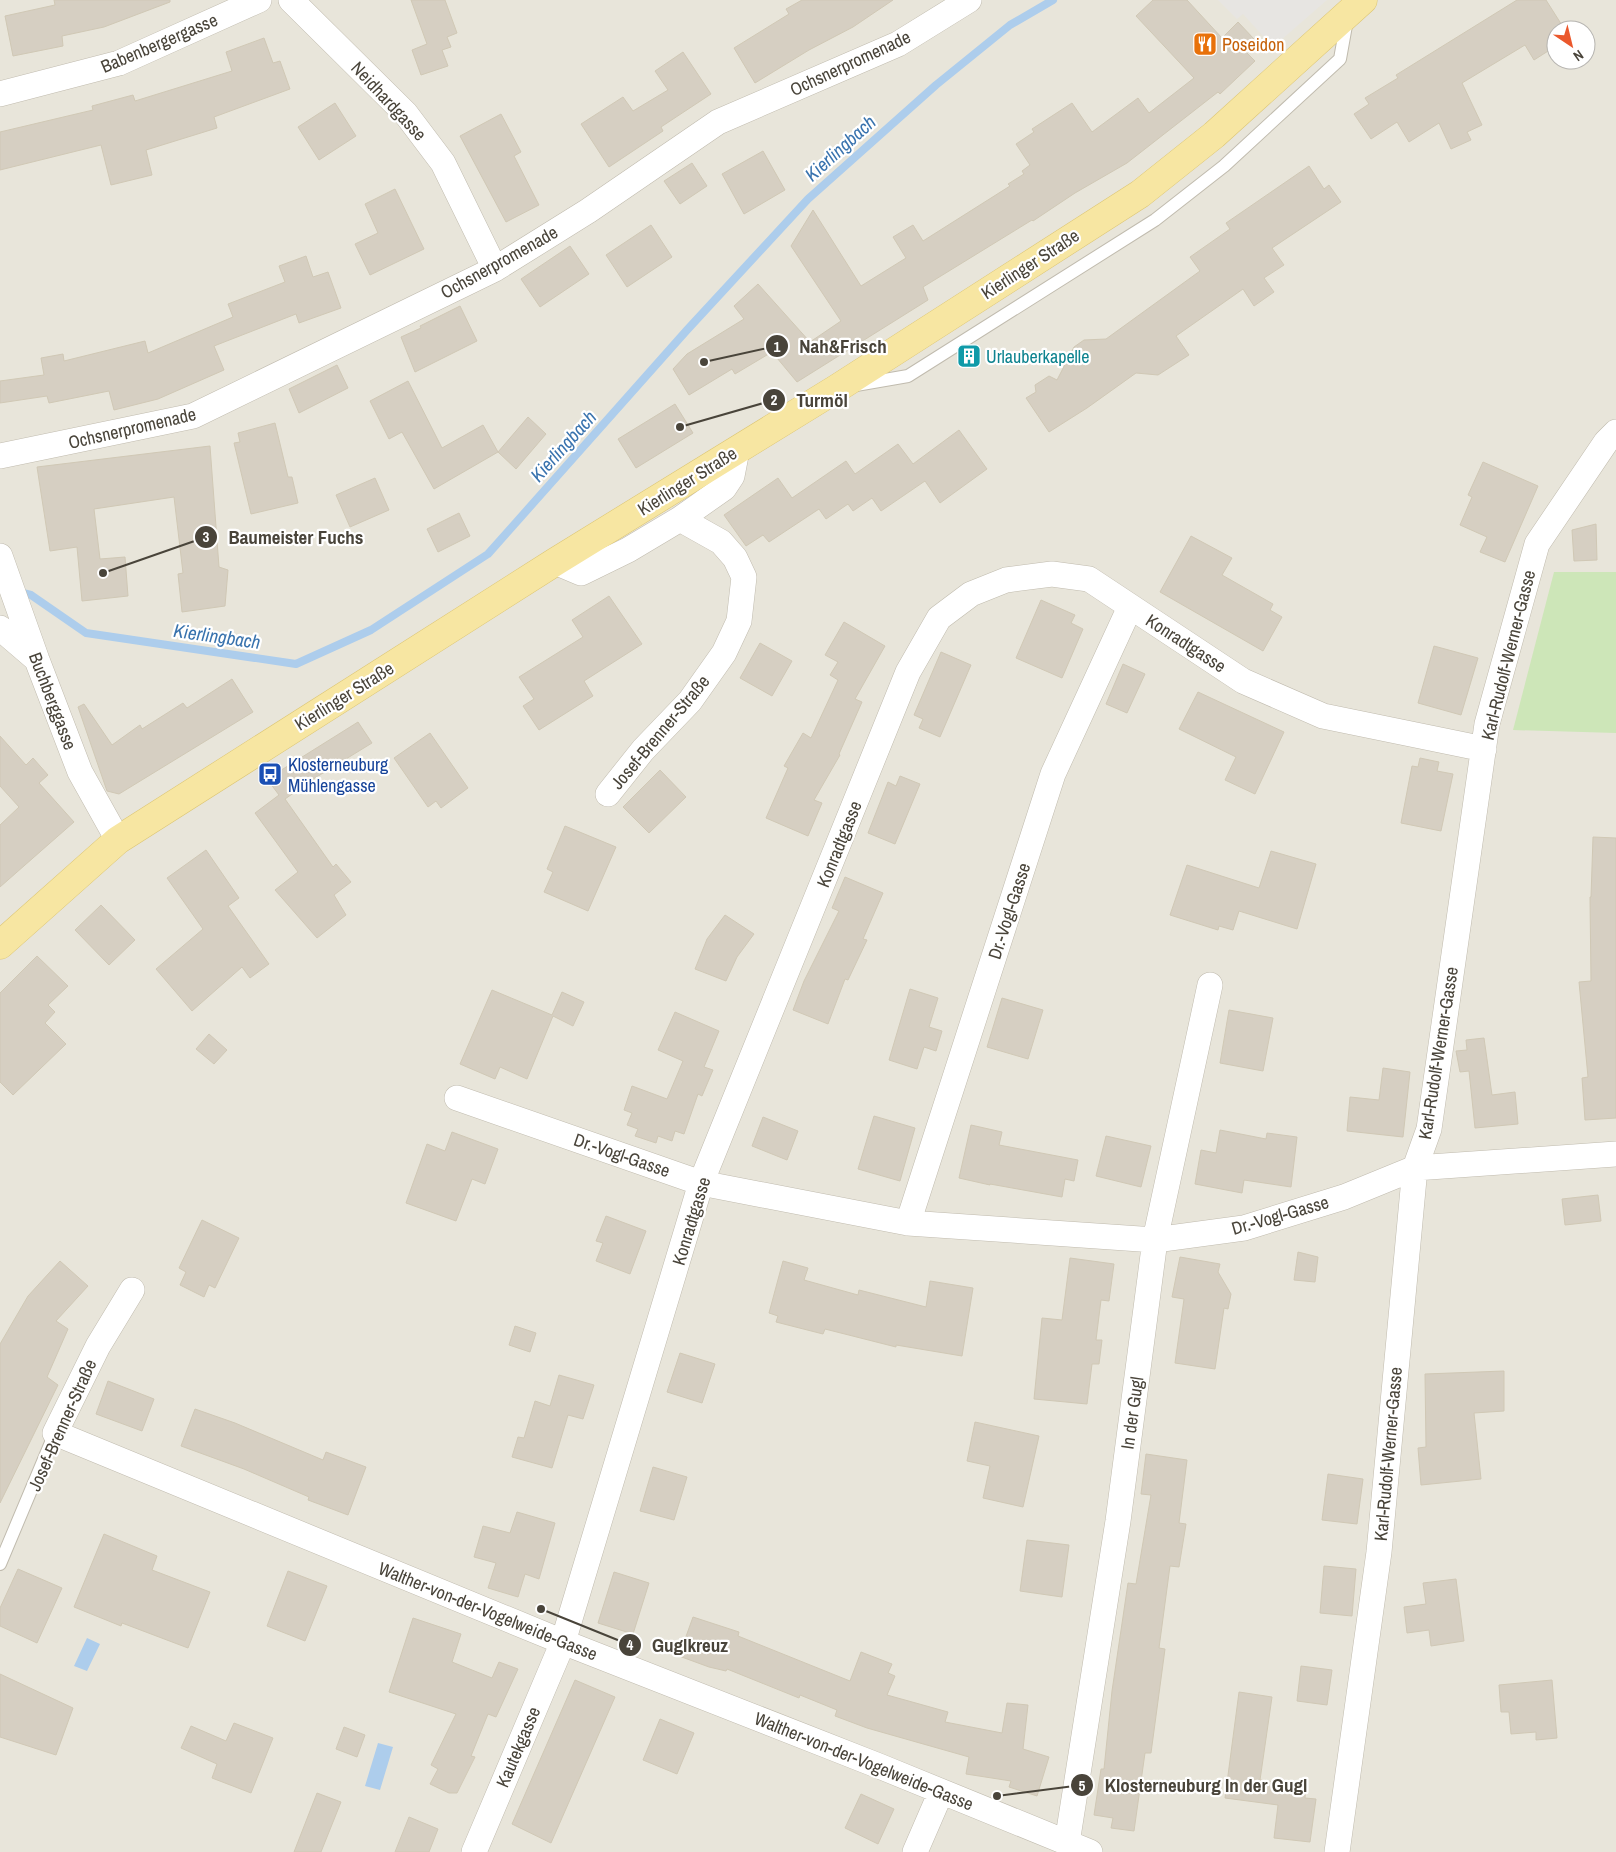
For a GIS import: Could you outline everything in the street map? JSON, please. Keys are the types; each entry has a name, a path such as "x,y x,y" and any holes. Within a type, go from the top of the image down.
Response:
{"main road":[{"name":"Kierlinger Straße","path":"0,945 118,840 555,562 836,389 1140,194 1214,135 1355,7"}],"street":[{"name":"Babenbergergasse","path":"0,94 119,63 259,0"},
{"name":"Neidhardgasse","path":"291,0 406,114 443,163 495,269"},
{"name":"Ochsnerpromenade","path":"0,456 193,416 495,269 588,211 718,122 898,44 969,0"},
{"name":"Karl-Rudolf-Werner-Gasse","path":"1337,1852 1379,1552 1415,1168 1429,1129 1487,724 1537,544 1606,442 1616,432"},
{"path":"555,562 581,573 628,550 680,519 724,488 732,476 736,450"},
{"name":"Josef-Brenner-Straße","path":"608,794 644,750 690,702 724,653 739,621 744,577 735,558 721,542 680,519"},
{"name":"Buchberggasse","path":"1,560 80,772 118,840"},
{"name":"Konradtgasse","path":"563,1642 701,1183 908,672 939,618 971,594 1006,580 1052,574 1089,579 1243,681 1323,716 1484,750"},
{"name":"Dr.-Vogl-Gasse","path":"908,1223 1053,774 1130,607"},
{"path":"0,628 37,660"},
{"name":"In der Gugl","path":"1067,1843 1118,1521 1155,1240 1210,985"},
{"name":"Dr.-Vogl-Gasse","path":"457,1098 701,1183 908,1223 1155,1240 1244,1228 1344,1197 1415,1168 1616,1154"},
{"name":"Josef-Brenner-Straße","path":"55,1433 98,1346 132,1290"},
{"name":"Walther-von-der-Vogelweide-Gasse","path":"55,1433 563,1642 1090,1852"},
{"name":"Kautekgasse","path":"474,1852 563,1642"},
{"path":"915,1852 941,1792"}],"lane":[{"name":"Josef-Brenner-Straße","path":"0,1564 55,1433"}],"shaded area":[{"path":"0,0 1616,0 1616,1852 0,1852"},
{"path":"1218,0 1327,0 1273,47 1243,14 1237,19"}],"green space":[{"path":"1554,572 1616,572 1616,733 1513,730"}],"water":[{"path":"87,1638 100,1644 87,1671 74,1666"},
{"path":"378,1743 393,1747 380,1790 365,1786"}],"building":[{"path":"54,0 170,0 170,2 104,27 62,36 63,46 13,56 5,16 55,5"},
{"path":"411,0 445,0 457,33 447,37 451,47 442,50 448,66 421,75 412,50 427,44"},
{"path":"802,0 893,0 853,27 809,50 755,83 734,48 789,14 786,9"},
{"path":"1153,0 1187,0 1222,38 1238,22 1254,39 1243,49 1255,61 1220,94 1218,92 1127,163 923,287 928,300 797,382 772,352 735,374 732,369 689,395 673,369 687,354 744,319 734,306 758,284 810,342 841,321 791,246 813,210 861,286 906,258 893,237 913,225 923,241 1010,186 1008,184 1024,174 1022,171 1030,165 1016,144 1034,132 1032,129 1072,103 1092,132 1138,98 1149,113 1194,78 1136,16"},
{"path":"1517,0 1546,0 1559,20 1546,20 1546,52 1534,60 1525,45 1462,83 1482,125 1467,132 1471,140 1451,149 1439,123 1409,142 1397,122 1371,139 1354,114 1369,104 1365,98 1398,78 1396,75"},
{"path":"264,38 273,63 280,61 290,89 214,117 217,128 146,150 152,175 111,185 101,145 0,170 0,132 93,110 92,106 133,95 135,101 232,71 226,52"},
{"path":"683,52 711,94 661,127 663,131 609,167 581,124 623,97 633,111 668,90 655,71"},
{"path":"335,103 356,136 319,160 298,127"},
{"path":"501,114 521,152 514,156 539,205 506,222 460,136"},
{"path":"763,151 785,190 744,214 722,174"},
{"path":"692,163 707,186 680,204 664,181"},
{"path":"1309,166 1324,189 1329,185 1341,202 1272,248 1284,265 1264,278 1274,292 1254,306 1243,289 1176,336 1189,355 1158,375 1136,373 1049,432 1026,398 1036,392 1035,385 1049,376 1057,380 1074,347 1084,340 1106,339 1200,271 1190,257 1230,229 1226,223"},
{"path":"395,189 424,249 370,275 355,244 378,233 365,204"},
{"path":"651,225 672,257 627,287 606,255"},
{"path":"570,246 589,274 540,307 521,279"},
{"path":"306,256 313,277 328,272 341,308 299,323 296,314 214,346 224,370 158,399 114,410 109,391 49,403 47,396 0,403 0,381 44,375 41,358 63,354 64,361 145,341 148,353 233,317 228,304 285,282 279,266"},
{"path":"460,306 477,341 415,372 401,337"},
{"path":"337,365 348,388 299,413 289,389"},
{"path":"408,381 442,448 483,425 498,452 434,489 402,432 389,439 370,401"},
{"path":"675,404 693,433 636,468 618,439"},
{"path":"528,417 546,434 516,469 498,452"},
{"path":"275,423 288,477 292,477 298,503 251,514 234,443 240,442 238,433"},
{"path":"959,430 987,469 940,503 925,481 881,511 872,498 853,511 848,504 826,519 819,509 769,542 763,535 746,546 724,515 778,478 792,498 846,461 855,474 898,444 913,464"},
{"path":"210,446 219,567 228,570 225,606 182,612 178,574 183,573 174,497 94,509 100,559 125,557 128,596 82,601 77,547 50,551 37,467"},
{"path":"1483,462 1538,486 1505,562 1480,552 1487,537 1460,525 1472,497 1468,495"},
{"path":"375,478 389,510 350,527 336,495"},
{"path":"459,513 470,536 438,552 427,529"},
{"path":"1596,524 1597,560 1574,561 1572,530"},
{"path":"1191,536 1232,558 1222,575 1273,604 1270,610 1282,617 1263,651 1160,592"},
{"path":"609,596 642,644 584,681 593,696 539,730 523,706 534,699 519,677 583,637 572,620"},
{"path":"1041,600 1075,615 1071,623 1083,629 1062,678 1016,658"},
{"path":"844,622 885,646 855,699 862,702 840,755 814,800 822,803 808,836 766,818 788,768 784,766 803,733 811,738 838,680 830,675 838,662 825,655"},
{"path":"760,643 792,661 772,696 740,678"},
{"path":"1434,646 1478,658 1461,715 1418,703"},
{"path":"941,652 971,665 940,737 919,728 923,719 914,715"},
{"path":"1123,664 1145,674 1127,713 1106,704"},
{"path":"232,679 253,712 119,794 107,791 78,707 84,704 112,745 140,725 142,729 183,703 187,708"},
{"path":"1198,692 1284,732 1255,794 1225,780 1236,757 1179,729"},
{"path":"358,722 372,743 285,799 333,867 336,864 351,882 334,895 346,915 317,938 275,890 298,872 255,813 279,795 267,779"},
{"path":"430,733 468,788 441,808 436,801 428,807 394,758"},
{"path":"0,736 26,765 33,758 48,775 39,783 74,822 0,887 0,825 19,807 0,786"},
{"path":"1420,758 1439,762 1437,771 1453,774 1441,831 1401,823 1412,766 1418,767"},
{"path":"660,770 686,797 649,833 623,807"},
{"path":"900,776 920,784 895,844 868,833 888,782 896,786"},
{"path":"565,826 616,847 588,911 544,892 553,872 547,869"},
{"path":"1593,837 1616,838 1616,1118 1585,1120 1582,1078 1588,1077 1579,982 1591,981 1590,897"},
{"path":"206,850 239,898 228,906 269,964 250,978 242,967 192,1011 156,969 203,929 167,878"},
{"path":"1271,851 1316,864 1297,929 1239,911 1233,930 1219,926 1218,930 1170,915 1187,865 1259,888"},
{"path":"845,877 883,893 863,939 867,940 848,980 845,979 828,1024 793,1010 804,981 839,911 832,908"},
{"path":"101,905 135,940 109,965 75,930"},
{"path":"725,915 754,934 737,957 726,981 695,969 707,939"},
{"path":"37,956 68,986 48,1005 55,1012 45,1023 66,1044 13,1095 0,1082 0,993"},
{"path":"910,989 938,998 929,1027 942,1031 936,1051 924,1047 917,1069 889,1060"},
{"path":"492,990 552,1015 562,992 584,1002 573,1026 553,1016 527,1079 500,1067 495,1079 460,1064"},
{"path":"1002,998 1043,1010 1028,1059 987,1047"},
{"path":"1229,1010 1273,1018 1263,1071 1220,1063"},
{"path":"675,1012 719,1031 704,1067 713,1070 702,1096 698,1094 684,1134 675,1131 672,1141 658,1136 656,1143 635,1136 638,1129 627,1125 632,1113 624,1110 632,1086 667,1099 683,1061 658,1050"},
{"path":"209,1034 227,1050 214,1064 196,1049"},
{"path":"1484,1038 1492,1095 1515,1092 1518,1124 1475,1128 1469,1071 1460,1072 1456,1051 1467,1050 1466,1040"},
{"path":"1383,1068 1410,1072 1403,1137 1347,1131 1350,1097 1379,1100"},
{"path":"874,1116 915,1128 900,1181 858,1169"},
{"path":"763,1117 798,1131 787,1160 752,1146"},
{"path":"971,1125 1002,1132 999,1145 1078,1160 1074,1181 1065,1179 1062,1197 959,1178"},
{"path":"1220,1130 1266,1139 1267,1133 1297,1137 1291,1187 1244,1180 1242,1193 1195,1184 1201,1150 1216,1153"},
{"path":"452,1132 498,1149 485,1184 472,1179 456,1221 406,1203 427,1144 445,1151"},
{"path":"1106,1136 1151,1146 1141,1187 1096,1176"},
{"path":"1598,1195 1601,1221 1565,1225 1562,1199"},
{"path":"606,1216 646,1231 630,1274 596,1261 603,1243 596,1241"},
{"path":"202,1220 239,1238 215,1288 209,1285 204,1297 180,1285 186,1272 179,1268"},
{"path":"1298,1252 1318,1257 1315,1282 1294,1280"},
{"path":"1180,1257 1220,1264 1218,1272 1231,1294 1228,1309 1224,1308 1215,1369 1175,1363 1184,1299 1172,1297"},
{"path":"1070,1258 1114,1264 1109,1301 1101,1300 1096,1340 1102,1340 1099,1364 1092,1364 1087,1404 1034,1399 1042,1318 1062,1320"},
{"path":"60,1261 88,1286 56,1321 68,1329 47,1377 58,1385 0,1503 0,1344 28,1296"},
{"path":"783,1261 808,1268 804,1280 858,1295 859,1290 926,1307 930,1281 973,1288 962,1356 896,1345 896,1347 825,1329 823,1334 776,1322 778,1316 769,1313"},
{"path":"515,1326 536,1333 530,1352 509,1345"},
{"path":"680,1353 715,1364 702,1403 667,1392"},
{"path":"1504,1371 1504,1411 1474,1413 1481,1479 1421,1485 1418,1448 1426,1447 1425,1374"},
{"path":"559,1375 594,1385 583,1419 568,1415 552,1468 512,1457 518,1437 524,1438 535,1401 550,1406"},
{"path":"108,1381 154,1399 142,1431 96,1414"},
{"path":"195,1409 235,1423 323,1460 326,1452 366,1467 348,1515 308,1500 309,1497 244,1469 181,1446"},
{"path":"975,1422 1039,1436 1023,1507 983,1498 990,1466 967,1461"},
{"path":"1146,1454 1187,1460 1179,1523 1186,1524 1179,1567 1170,1566 1159,1648 1165,1649 1151,1753 1145,1753 1134,1831 1111,1828 1113,1818 1094,1815 1101,1769 1104,1769 1112,1691 1128,1583 1136,1584 1151,1495 1141,1494"},
{"path":"653,1467 687,1477 674,1520 640,1511"},
{"path":"1328,1474 1363,1479 1357,1524 1322,1520"},
{"path":"517,1512 555,1523 539,1579 525,1574 518,1597 488,1588 496,1563 474,1557 483,1526 510,1533"},
{"path":"104,1534 157,1556 152,1570 210,1592 188,1648 122,1623 121,1626 74,1607"},
{"path":"1027,1540 1069,1545 1062,1597 1020,1591"},
{"path":"1324,1566 1356,1569 1352,1616 1320,1613"},
{"path":"18,1569 62,1588 37,1643 0,1626 0,1608"},
{"path":"288,1571 327,1586 305,1641 267,1626"},
{"path":"614,1572 649,1583 633,1634 598,1623"},
{"path":"1456,1579 1464,1641 1431,1646 1429,1630 1407,1633 1404,1607 1426,1604 1423,1583"},
{"path":"693,1617 739,1632 738,1636 850,1681 861,1652 892,1664 888,1673 895,1676 887,1695 948,1712 945,1722 1002,1733 1007,1703 1028,1705 1023,1749 1049,1757 1037,1796 1009,1787 1011,1781 966,1774 969,1757 867,1728 835,1716 837,1710 800,1695 799,1698 727,1669 726,1671 709,1667 679,1656"},
{"path":"413,1618 461,1634 452,1662 492,1678 499,1662 518,1669 496,1717 488,1714 471,1756 475,1757 457,1793 449,1793 430,1784 438,1769 431,1765 456,1714 389,1692"},
{"path":"1301,1666 1332,1670 1327,1705 1297,1701"},
{"path":"0,1674 73,1708 56,1755 0,1737"},
{"path":"575,1680 615,1697 551,1843 512,1824"},
{"path":"1552,1680 1557,1738 1536,1740 1536,1732 1511,1734 1509,1712 1501,1712 1499,1685"},
{"path":"1239,1692 1272,1697 1260,1780 1306,1786 1305,1798 1316,1799 1310,1842 1274,1838 1278,1805 1225,1798"},
{"path":"660,1719 694,1733 677,1774 643,1760"},
{"path":"234,1723 273,1738 251,1793 212,1778 217,1764 181,1748 191,1726 226,1741"},
{"path":"344,1727 365,1735 357,1757 336,1749"},
{"path":"317,1793 341,1802 321,1852 294,1852"},
{"path":"861,1794 894,1809 878,1844 845,1828"},
{"path":"409,1817 438,1829 429,1852 395,1852"}],"waterway":[{"name":"Kierlingbach","path":"19,592 31,595 86,633 296,664 371,630 488,554 687,330 808,199 936,85 1010,25 1053,0"}],"place":[{"name":"Poseidon","path":"1205,44"},
{"name":"Urlauberkapelle","path":"969,356"},
{"name":"Nah&Frisch","path":"704,362"},
{"name":"Turmöl","path":"680,427"},
{"name":"Baumeister Fuchs","path":"103,573"},
{"name":"Klosterneuburg Mühlengasse","path":"270,774"},
{"name":"Guglkreuz","path":"541,1609"},
{"name":"Klosterneuburg In der Gugl","path":"997,1796"}]}
